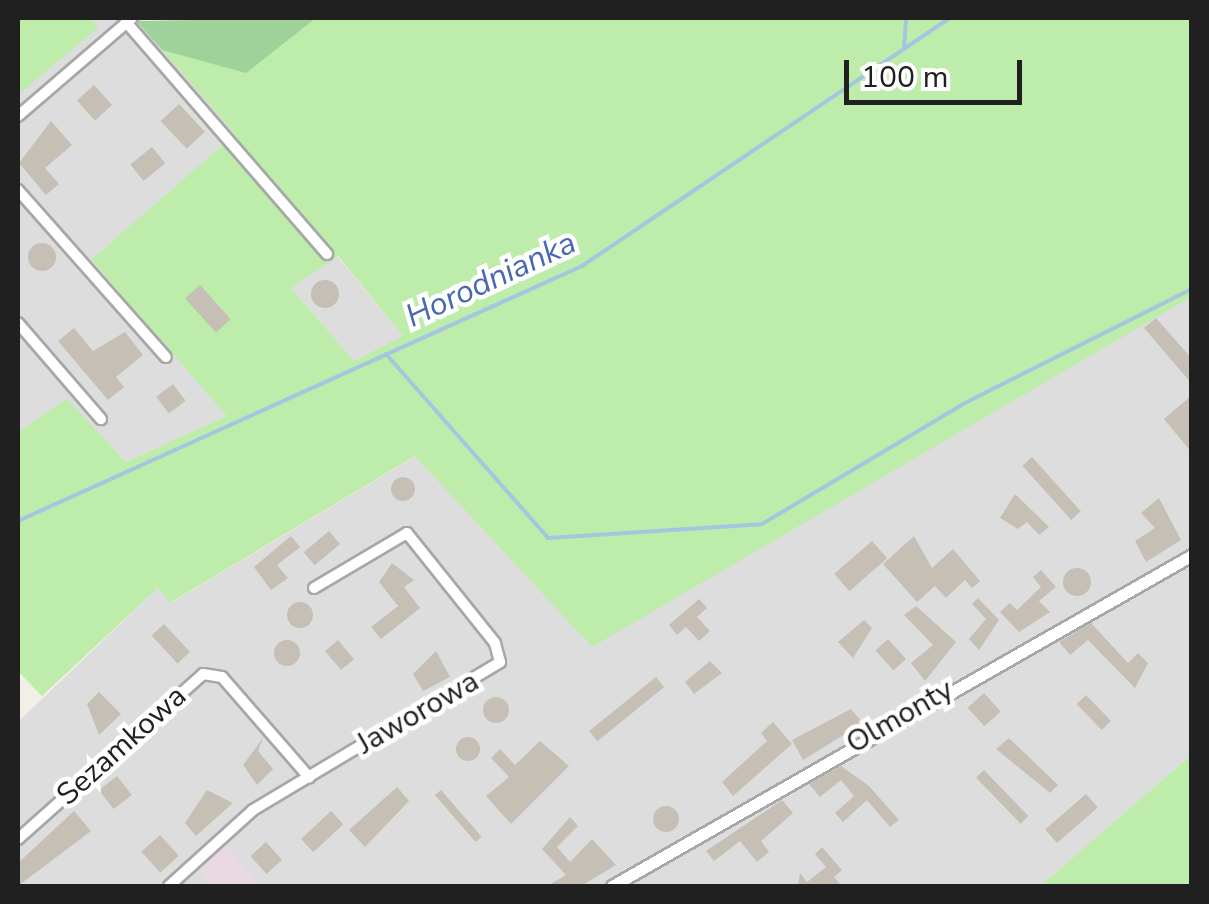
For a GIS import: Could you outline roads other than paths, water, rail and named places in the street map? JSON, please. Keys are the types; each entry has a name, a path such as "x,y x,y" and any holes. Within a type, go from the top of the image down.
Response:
{"street":[{"path":"18,116 129,20 326,254"},
{"path":"18,190 166,357"},
{"path":"18,323 101,419"},
{"name":"Jaworowa","path":"169,886 253,810 500,662 495,643 407,534 314,588"},
{"name":"Olmonty","path":"612,886 1192,555"},
{"name":"Sezamkowa","path":"18,839 203,674 222,677 309,777"}],"waterway":[{"path":"904,48 906,18"},
{"name":"Horodnianka","path":"18,521 582,266 950,18"},
{"path":"386,354 548,538 762,524 963,404 1192,289"}]}
